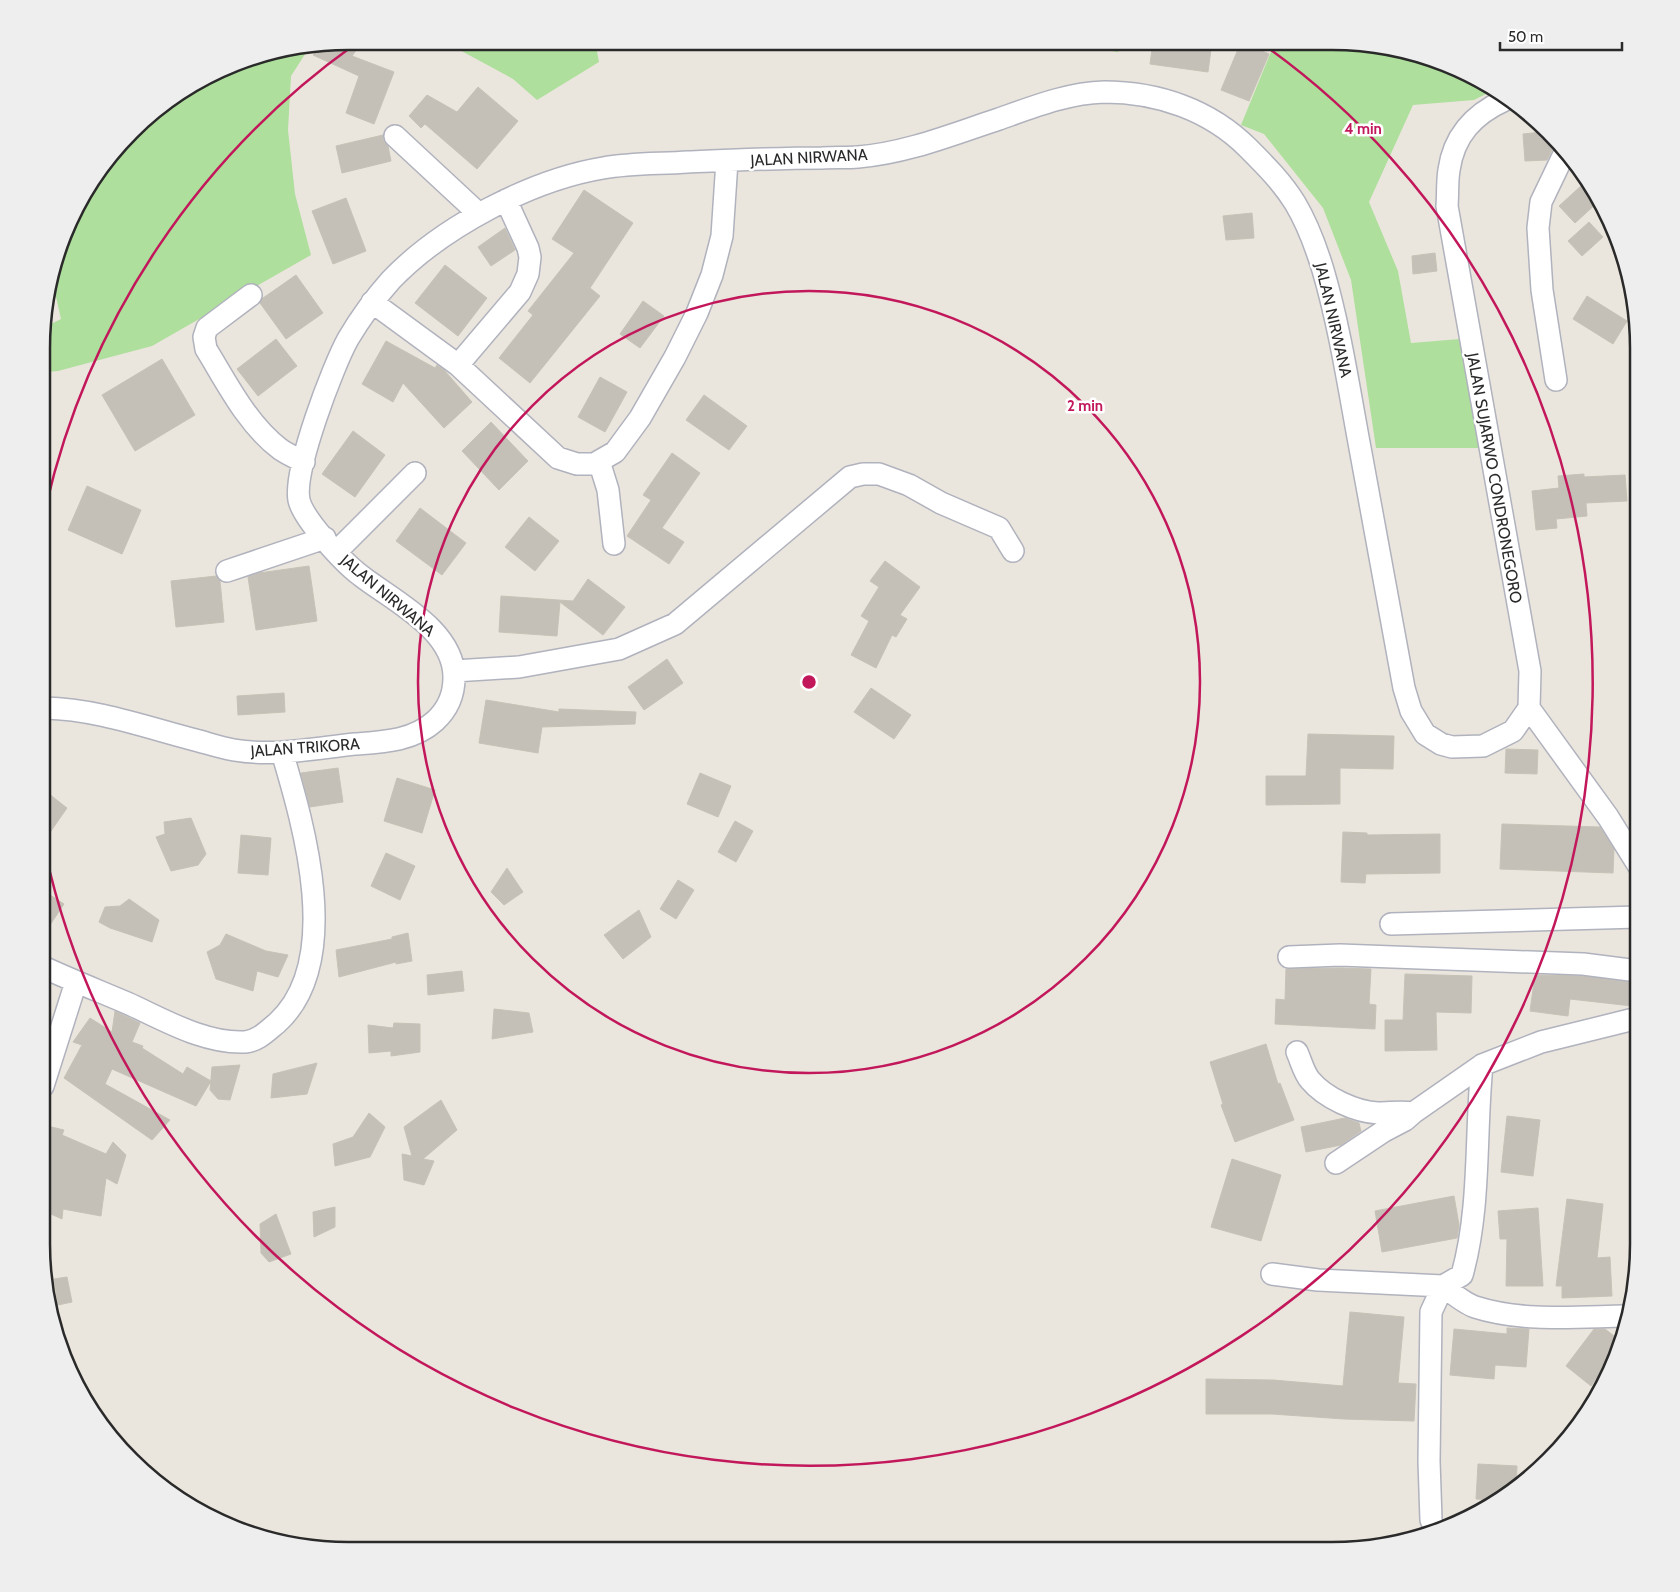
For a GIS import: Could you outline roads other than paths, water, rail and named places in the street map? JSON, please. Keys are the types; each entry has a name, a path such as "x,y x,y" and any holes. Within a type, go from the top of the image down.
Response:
{"street":[{"name":"JALAN NIRWANA","path":"454,678 454,662 449,650 440,638 410,610 356,572 330,545 304,510 299,500 299,478 312,429 344,345 372,302 397,274 424,250 479,214 506,200 567,176 606,167 869,155 911,147 1064,97 1099,92 1133,93 1169,100 1197,111 1232,132 1276,176 1298,208 1317,251 1337,321 1404,688 1411,711 1425,734 1441,744 1452,747 1483,746 1513,731 1529,708"},
{"name":"JALAN SUJARWO CONDRONEGORO","path":"1500,103 1478,115 1468,125 1455,145 1449,170 1447,206 1530,671 1529,708"},
{"path":"396,136 479,214"},
{"path":"1556,380 1542,290 1538,228 1542,202 1561,158"},
{"path":"372,302 458,365 558,458 577,464 594,464 615,452 640,418 698,313 712,275 722,236 727,161"},
{"path":"458,365 520,292 528,274 530,257 528,248 506,200"},
{"path":"251,295 207,328 204,337 206,349 248,414 266,436 280,449 304,462"},
{"path":"599,461 608,490 614,544"},
{"path":"227,571 330,545 415,473"},
{"path":"454,678 620,649 675,624 850,477 863,474 879,474 909,485 942,503 999,528 1013,551"},
{"name":"JALAN TRIKORA","path":"50,708 88,712 233,750 267,753 282,752 394,740 416,734 431,725 446,709 451,698 454,678"},
{"path":"1529,708 1608,817 1630,852"},
{"path":"50,970 192,1032 232,1042 247,1042 260,1037 286,1014 298,996 307,973 313,935 313,889 304,833 282,752"},
{"path":"1391,924 1630,917"},
{"path":"1289,956 1340,955 1583,964 1630,970"},
{"path":"50,1064 76,982"},
{"path":"1336,1163 1384,1131 1405,1120 1482,1065 1541,1042 1630,1020"},
{"path":"1297,1052 1310,1080 1328,1095 1354,1109 1378,1113 1401,1111 1413,1113"},
{"path":"1431,1520 1429,1461 1431,1312 1443,1286 1462,1275 1468,1253 1478,1155 1479,1098 1482,1065"},
{"path":"1272,1274 1318,1280 1443,1286 1473,1306 1501,1313 1545,1317 1621,1316"}]}
